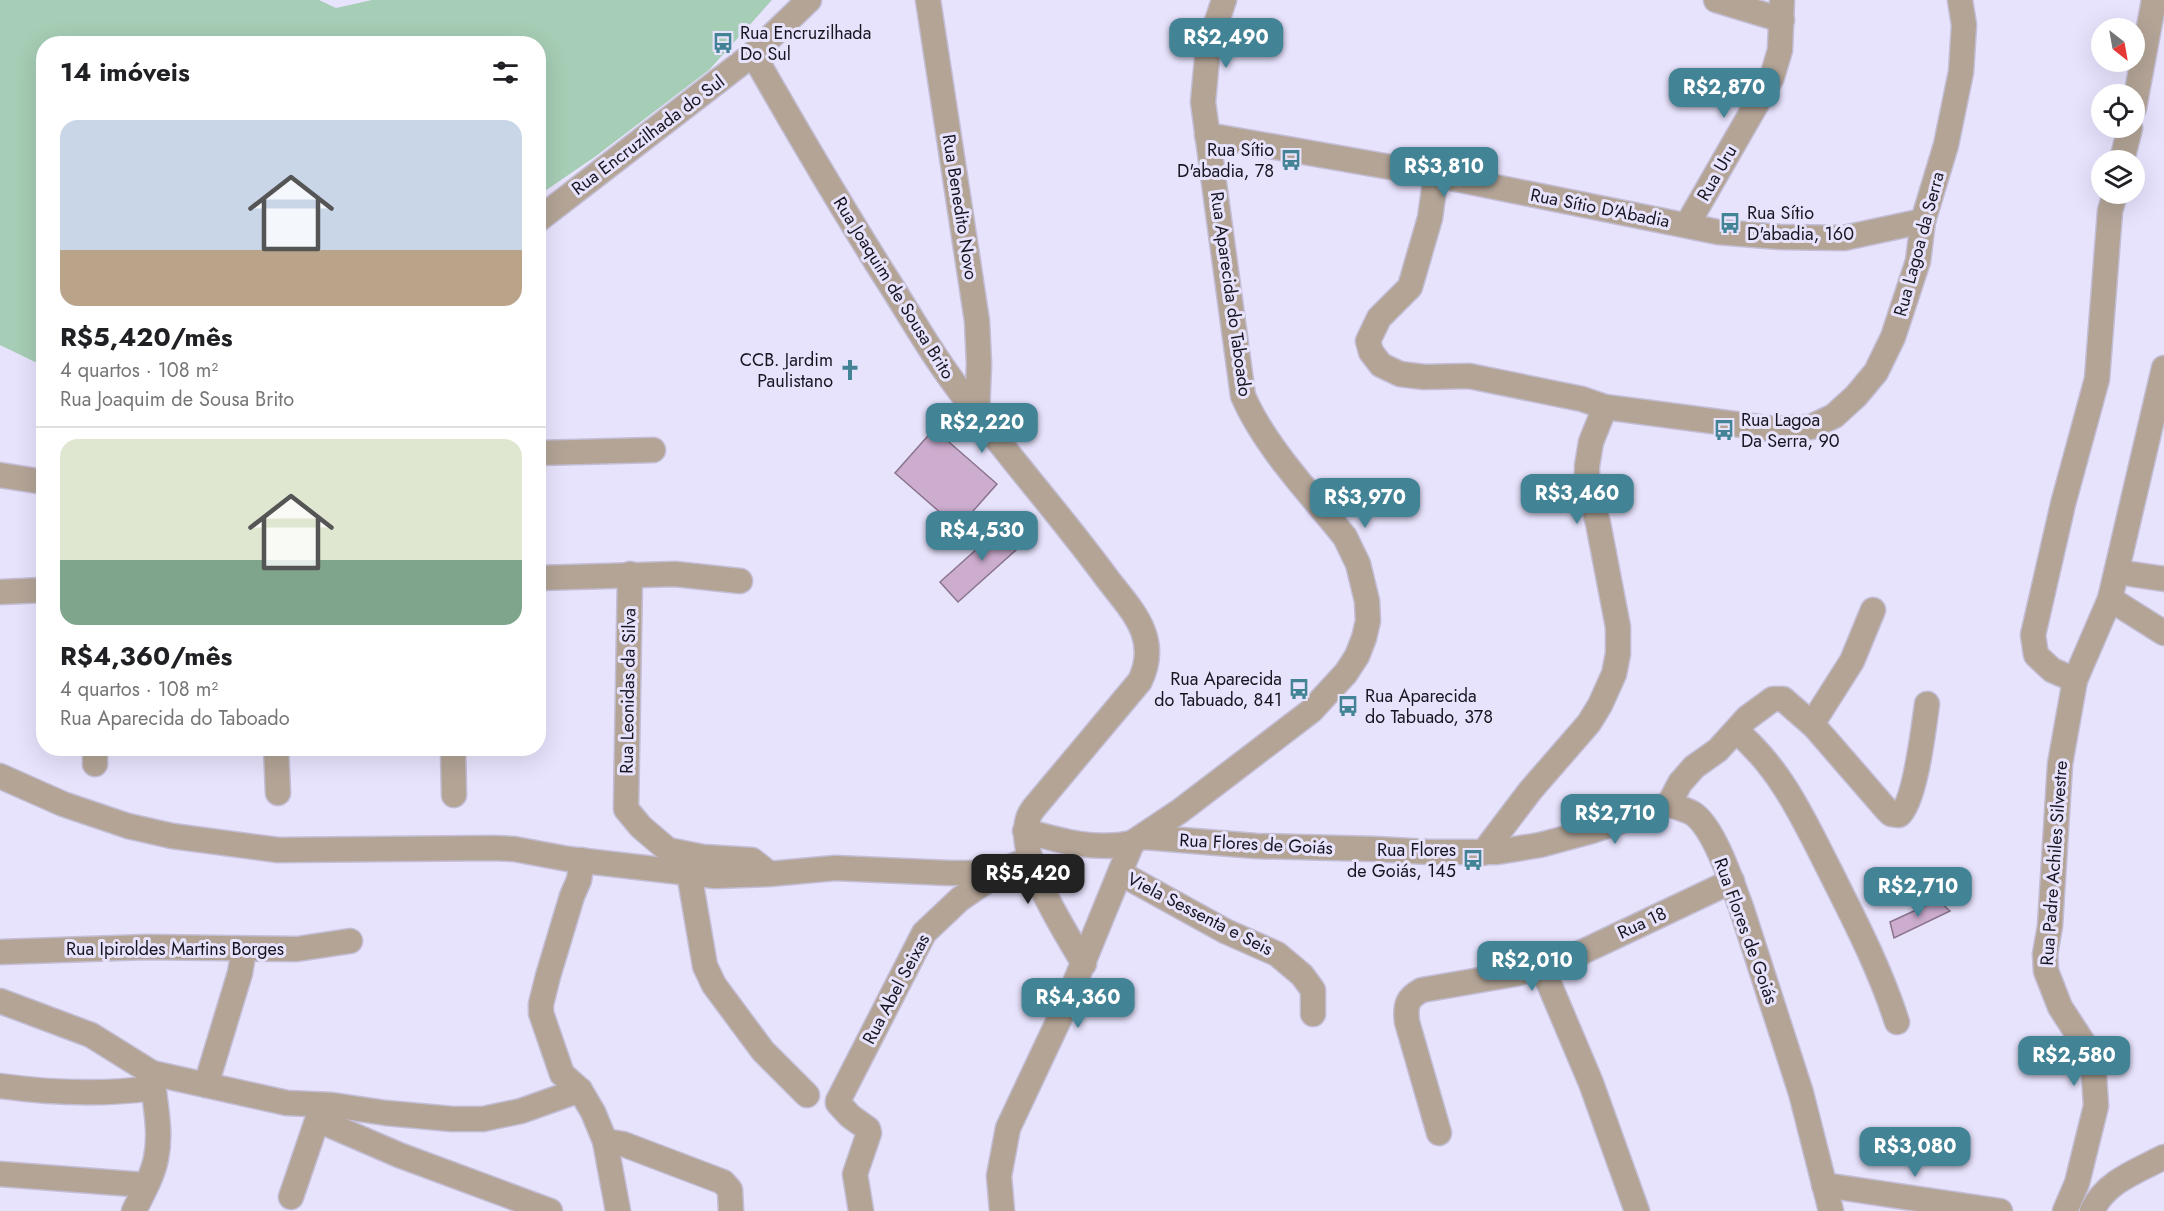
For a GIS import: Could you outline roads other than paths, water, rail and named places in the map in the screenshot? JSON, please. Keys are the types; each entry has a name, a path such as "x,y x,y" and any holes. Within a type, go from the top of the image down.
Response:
{"street":[{"name":"Rua Encruzilhada do Sul","path":"546,213 753,54 809,0"},
{"name":"Rua Benedito Novo","path":"928,0 977,321 979,364 977,414"},
{"name":"Rua Aparecida do Taboado","path":"1138,840 1311,711 1346,673 1357,656 1368,621 1364,580 1354,552 1345,537 1269,441 1249,411 1243,396 1203,102 1208,48 1224,0"},
{"path":"1716,0 1782,10"},
{"name":"Rua Lagoa da Serra","path":"1436,175 1430,218 1410,287 1379,318 1368,341 1371,352 1381,365 1400,374 1424,377 1469,376 1581,399 1605,407 1773,429 1810,427 1834,416 1856,396 1876,372 1893,337 1918,261 1923,221 1946,145 1961,72 1964,25 1960,0"},
{"path":"2138,84 2154,0"},
{"name":"Rua Uru","path":"1688,225 1772,76 1780,51 1782,10"},
{"name":"Rua Joaquim de Sousa Brito","path":"753,54 857,231 943,368 1091,557 1144,629 1148,643 1146,670 1140,681 1033,809 1025,831"},
{"name":"Rua Sítio D'Abadia","path":"1207,135 1436,175 1718,232 1780,237 1844,238 1923,221"},
{"path":"2075,680 2052,670 2036,655 2033,635 2063,504 2097,379 2112,204"},
{"name":"Rua Padre Achiles Silvestre","path":"2065,1211 2077,1183 2096,1106 2094,1075 2086,1047 2060,1007 2046,971 2045,954 2060,764 2075,680 2110,599 2164,368"},
{"path":"1483,853 1530,791 1589,723 1614,674 1618,654 1618,627 1598,523 1587,482 1591,442 1605,407"},
{"path":"546,453 653,450"},
{"path":"0,475 36,481"},
{"path":"2117,572 2164,579"},
{"name":"Rua Leonidas da Silva","path":"630,574 626,809 641,827 668,850 703,857 752,860 769,874"},
{"path":"546,578 675,574 740,581"},
{"path":"0,592 36,590"},
{"path":"2110,599 2164,633"},
{"path":"1812,723 1852,662 1873,610"},
{"path":"1669,804 1686,776 1718,750 1747,718 1773,699 1784,699 1812,723 1886,809 1891,814 1899,815 1908,804 1928,704"},
{"path":"1736,731 1763,755 1780,778 1804,819 1872,953 1897,1022"},
{"path":"276,756 278,793"},
{"path":"453,756 454,795"},
{"path":"0,776 11,784 128,826 172,836 297,850 494,848 715,876 835,868 949,873 1001,871 1029,859"},
{"name":"Rua Flores de Goiás","path":"1025,831 1087,846 1117,846 1138,840 1483,853 1533,847 1592,831 1669,804 1695,815 1708,830 1732,881 1801,1093 1831,1211"},
{"path":"1025,831 1029,859 1060,922 1084,963"},
{"path":"1002,1211 999,1176 1008,1128 1084,963 1120,873 1138,840"},
{"path":"582,860 579,880 570,903 541,1004 543,1022 558,1065 567,1080 580,1090 593,1112 605,1141 618,1211"},
{"name":"Rua Abel Seixas","path":"861,1211 855,1174 869,1132 850,1116 838,1101 924,933 960,899 1001,871"},
{"path":"689,873 705,966 714,985 763,1051 807,1095"},
{"name":"Viela Sessenta e Seis","path":"1120,873 1225,931 1277,954 1302,975 1313,990 1313,1014"},
{"name":"Rua 18","path":"1439,1133 1407,1022 1405,1008 1413,995 1422,990 1542,968 1576,955 1732,881"},
{"name":"Rua Ipiroldes Martins Borges","path":"0,952 147,947 297,949 350,941"},
{"path":"206,1085 237,983 244,949"},
{"path":"1542,968 1591,1083 1630,1209"},
{"path":"0,1001 91,1035 152,1080 158,1119 156,1161 134,1211"},
{"path":"0,1086 48,1092 123,1091 152,1080 206,1085 286,1103 320,1113 399,1155 550,1211"},
{"path":"320,1113 483,1119 521,1111 580,1090"},
{"path":"291,1197 320,1113"},
{"path":"605,1141 622,1144 723,1182 730,1190 731,1211"},
{"path":"2092,1211 2096,1202 2122,1178 2164,1157"},
{"path":"0,1174 146,1185"},
{"path":"1824,1185 2000,1211"}],"place":[{"name":"Rua Encruzilhada Do Sul","path":"723,43"},
{"name":"Rua Sítio D'abadia, 78","path":"1291,160"},
{"name":"Rua Sítio D'abadia, 160","path":"1730,223"},
{"name":"CCB. Jardim Paulistano","path":"850,370"},
{"name":"Rua Lagoa Da Serra, 90","path":"1724,430"},
{"name":"Rua Aparecida do Tabuado, 841","path":"1299,689"},
{"name":"Rua Aparecida do Tabuado, 378","path":"1348,706"},
{"name":"Rua Flores de Goiás, 145","path":"1473,860"}]}
